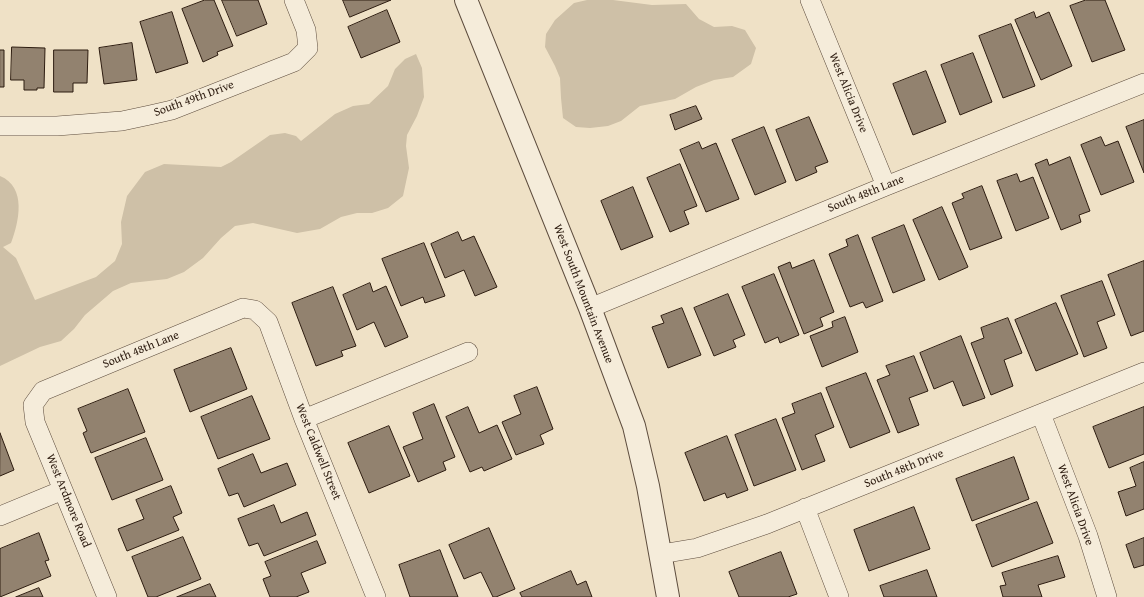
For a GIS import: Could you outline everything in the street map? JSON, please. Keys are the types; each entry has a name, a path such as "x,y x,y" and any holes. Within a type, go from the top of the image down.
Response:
{"street":[{"name":"South 49th Drive","path":"0,126 57,126 122,122 150,116 172,110 294,62 308,48 306,30 294,0"},
{"name":"West South Mountain Avenue","path":"466,0 590,308 634,426 648,486 668,597"},
{"name":"West Alicia Drive","path":"810,0 886,186"},
{"name":"South 48th Lane","path":"590,308 886,186 1144,83"},
{"name":"South 48th Lane","path":"33,405 43,391 243,308 255,310"},
{"name":"West Caldwell Street","path":"255,310 268,322 304,419 376,597"},
{"path":"304,419 468,352"},
{"name":"South 48th Drive","path":"661,554 697,548 767,524 1144,372"},
{"name":"West Ardmore Road","path":"33,405 35,422 107,597"},
{"name":"West Alicia Drive","path":"1041,414 1088,536 1107,597"},
{"path":"0,516 63,490"},
{"path":"805,508 839,597"}],"shaded area":[{"path":"587,0 613,0 652,5 686,4 699,19 714,27 732,26 745,30 756,48 751,64 733,77 714,80 696,87 675,99 640,106 621,121 608,126 590,128 576,127 563,118 560,78 545,47 546,34 555,20 574,3"},
{"path":"416,54 422,68 424,97 417,116 407,135 406,146 409,168 403,196 388,208 372,213 357,213 341,217 320,229 297,233 253,223 235,226 221,238 203,258 184,272 167,279 131,283 113,291 85,315 74,329 61,341 40,347 0,366 0,176 9,181 14,188 19,206 14,235 11,243 3,247 16,258 35,300 96,277 115,261 122,244 121,222 127,196 145,172 164,164 221,167 231,162 270,135 285,133 296,136 301,141 335,114 353,106 369,104 388,86 395,69 405,59"}],"building":[{"path":"205,0 214,0 233,46 217,52 218,55 203,62 182,9"},
{"path":"222,0 258,0 267,24 237,36"},
{"path":"343,0 391,0 350,17"},
{"path":"1086,0 1105,0 1125,50 1092,62 1070,6"},
{"path":"387,10 400,42 361,58 348,27"},
{"path":"172,12 188,63 156,73 140,22"},
{"path":"1034,12 1036,18 1049,12 1072,66 1041,80 1015,20"},
{"path":"1011,24 1035,86 1003,98 979,36"},
{"path":"132,43 137,80 104,84 99,48"},
{"path":"12,47 45,48 44,88 37,88 37,90 24,90 24,80 11,80"},
{"path":"0,50 4,50 4,87 0,87"},
{"path":"54,50 88,50 87,83 73,83 73,92 54,92"},
{"path":"973,53 992,102 960,115 941,65"},
{"path":"926,71 946,122 913,135 893,84"},
{"path":"696,106 702,119 675,130 670,115"},
{"path":"809,117 828,162 815,167 817,172 796,181 776,130"},
{"path":"1144,120 1144,173 1126,127"},
{"path":"764,127 786,182 755,195 732,140"},
{"path":"1101,137 1105,146 1118,141 1134,182 1101,195 1081,145"},
{"path":"699,142 702,149 716,143 739,199 706,212 680,150"},
{"path":"1070,157 1090,211 1079,215 1081,222 1061,230 1035,164 1047,159 1049,165"},
{"path":"680,164 697,206 684,211 689,224 670,232 647,178"},
{"path":"1017,174 1020,182 1033,177 1049,218 1016,231 997,181"},
{"path":"982,186 1002,238 970,250 952,203 964,198 962,194"},
{"path":"633,187 653,237 621,250 601,201"},
{"path":"942,207 968,267 939,280 913,220"},
{"path":"904,225 925,280 893,293 872,238"},
{"path":"458,232 462,241 474,236 497,287 475,296 464,270 445,278 431,244"},
{"path":"858,235 883,301 866,308 863,302 850,307 829,254 848,246 846,240"},
{"path":"424,243 445,296 425,303 423,297 401,306 382,259"},
{"path":"814,260 834,312 820,318 823,326 804,334 778,267 790,262 792,268"},
{"path":"1144,261 1144,331 1131,336 1108,275"},
{"path":"774,274 799,335 780,343 778,337 765,343 742,287"},
{"path":"1102,281 1115,315 1097,322 1107,348 1084,357 1061,296"},
{"path":"370,283 373,292 386,286 408,337 385,347 374,322 357,330 343,295"},
{"path":"333,287 356,346 341,351 343,356 316,366 292,303"},
{"path":"728,294 745,335 733,340 736,347 714,356 694,308"},
{"path":"1056,303 1078,354 1036,371 1015,320"},
{"path":"682,308 701,355 668,368 652,327 664,323 661,316"},
{"path":"845,317 858,352 822,367 810,336 833,327 832,322"},
{"path":"1008,318 1022,353 1004,360 1013,386 991,395 971,343 984,338 981,328"},
{"path":"961,336 985,398 963,406 953,381 934,389 920,353"},
{"path":"231,348 247,389 190,412 174,370"},
{"path":"914,356 928,391 909,398 919,425 898,433 877,380 890,375 886,366"},
{"path":"866,373 890,432 850,448 826,388"},
{"path":"537,387 553,429 540,435 544,444 516,455 502,422 521,414 514,396"},
{"path":"128,389 145,432 91,453 83,433 87,431 78,409"},
{"path":"821,393 834,427 815,435 825,461 802,470 782,418 795,413 792,404"},
{"path":"252,396 270,439 218,459 201,417"},
{"path":"434,404 455,457 443,462 446,470 418,482 403,447 423,439 413,413"},
{"path":"468,407 479,433 497,425 512,459 484,471 482,467 470,472 446,417"},
{"path":"1144,407 1144,454 1109,468 1093,427"},
{"path":"776,419 796,470 754,486 735,435"},
{"path":"389,426 410,476 369,493 348,443"},
{"path":"0,433 14,470 0,476"},
{"path":"727,436 748,490 727,498 725,493 704,501 685,453"},
{"path":"146,438 163,480 112,500 95,458"},
{"path":"253,454 261,473 287,463 296,485 244,507 238,493 229,496 218,469"},
{"path":"1014,457 1029,499 972,521 956,479"},
{"path":"1144,462 1144,509 1126,516 1118,492 1136,486 1130,468"},
{"path":"171,486 182,513 173,517 179,530 127,551 118,529 144,519 136,500"},
{"path":"1037,502 1053,543 992,567 976,525"},
{"path":"274,505 281,523 307,512 316,535 264,556 258,543 249,546 238,519"},
{"path":"914,507 930,549 869,571 854,530"},
{"path":"489,528 515,589 496,597 493,597 481,572 464,579 449,545"},
{"path":"39,533 49,560 45,561 51,576 0,597 0,549"},
{"path":"183,537 201,579 156,597 148,597 132,557"},
{"path":"1144,538 1144,565 1134,568 1126,545"},
{"path":"317,541 326,563 301,573 309,592 296,597 270,597 263,579 271,576 265,562"},
{"path":"440,550 458,597 410,597 399,565"},
{"path":"781,552 797,594 788,597 739,597 729,572"},
{"path":"1058,556 1065,577 1038,585 1042,597 1003,597 1000,586 1006,585 1002,573"},
{"path":"927,570 937,597 884,597 880,586"},
{"path":"571,571 577,585 586,581 592,597 522,597 520,593"},
{"path":"210,584 216,597 177,597"},
{"path":"39,588 43,597 16,597"}]}
